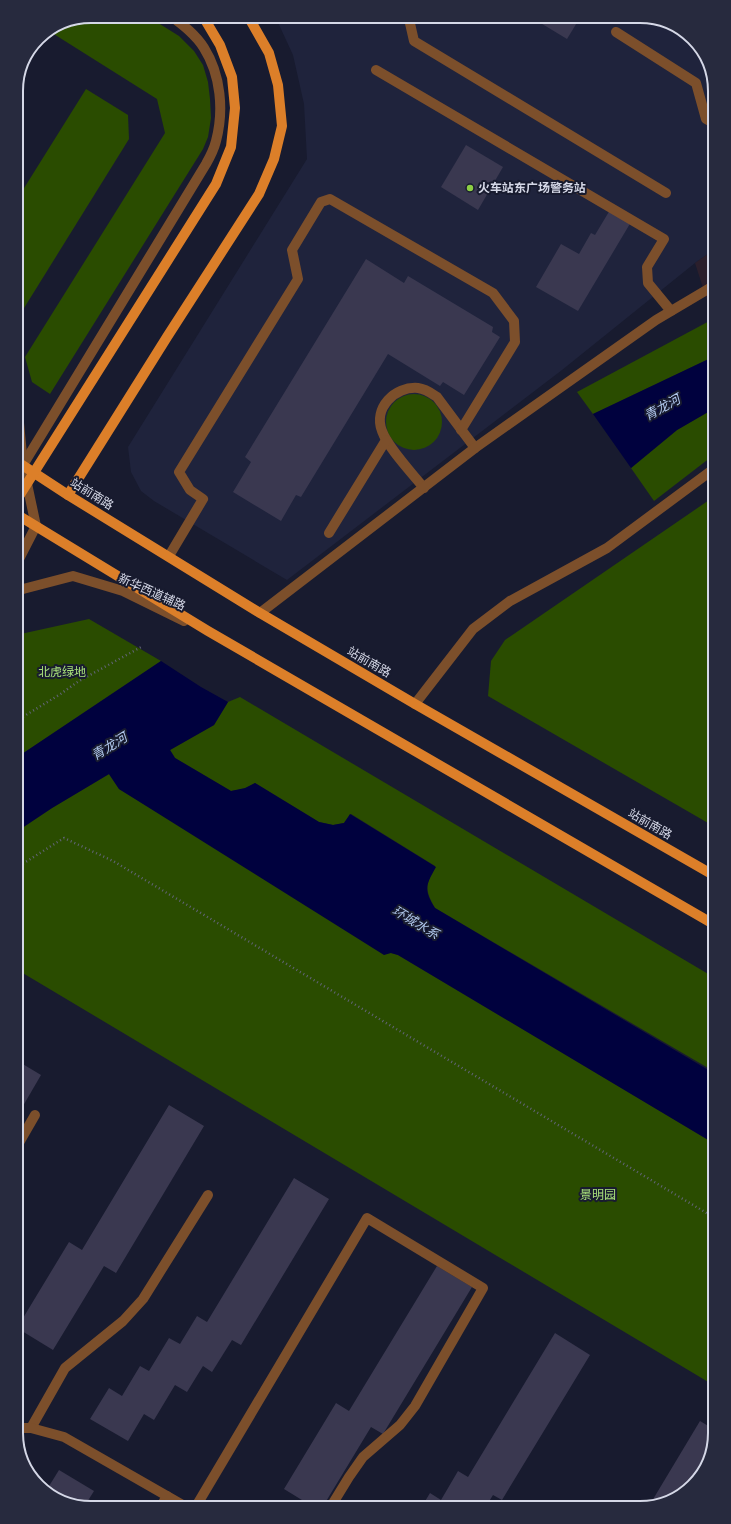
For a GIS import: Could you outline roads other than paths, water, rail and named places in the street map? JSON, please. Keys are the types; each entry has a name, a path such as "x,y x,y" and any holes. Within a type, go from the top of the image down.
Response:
{"main road":[{"path":"23,490 216,184 231,148 235,108 232,77 220,45 207,23"},
{"path":"68,495 167,337 260,194 274,160 282,126 278,86 268,53 252,23"},
{"name":"站前南路","path":"23,465 68,495 260,613 415,704 708,872"},
{"path":"23,518 208,631 708,921"}],"street":[{"path":"23,458 206,164 216,142 220,115 219,96 213,65 204,48 192,33 180,23"},
{"path":"410,23 414,40 666,193"},
{"path":"616,32 696,83 706,119 708,120"},
{"path":"376,70 664,239 647,267 648,283 671,312"},
{"path":"169,556 203,499 190,490 179,472 298,278 292,250 321,202 330,199 493,293 514,321 515,342 461,430"},
{"path":"260,613 475,448 656,320 708,289"},
{"path":"424,488 386,440 381,430 380,418 383,407 398,391 408,388 419,388 429,391 437,397 475,448"},
{"path":"329,533 386,440"},
{"path":"415,704 473,629 510,601 607,548 708,473"},
{"path":"23,475 36,526 23,552"},
{"name":"新华西道辅路","path":"23,589 73,576 123,591 208,631"},
{"path":"23,1136 35,1115"},
{"path":"30,1428 65,1368 123,1322 143,1299 208,1195"},
{"path":"199,1501 367,1218 483,1288 415,1406 400,1425 363,1457 334,1501"},
{"path":"23,1428 30,1428 64,1437 176,1501"},
{"path":"164,1501 167,1496"}],"water":[{"name":"青龙河","path":"708,359 708,412 677,430 631,468 593,414"},
{"path":"161,661 201,687 228,702 214,725 170,750 175,758 231,791 245,788 255,783 319,822 333,825 344,823 350,814 436,867 427,887 431,902 435,908 708,1070 708,1140 398,955 391,953 384,955 119,789 109,774 23,827 23,753"}],"place":[{"name":"火车站东广场警务站","path":"470,188"}],"park label":[{"name":"北虎绿地","path":"62,672"},
{"name":"景明园","path":"598,1195"}],"water label":[{"name":"环城水系","path":"416,922"}]}
